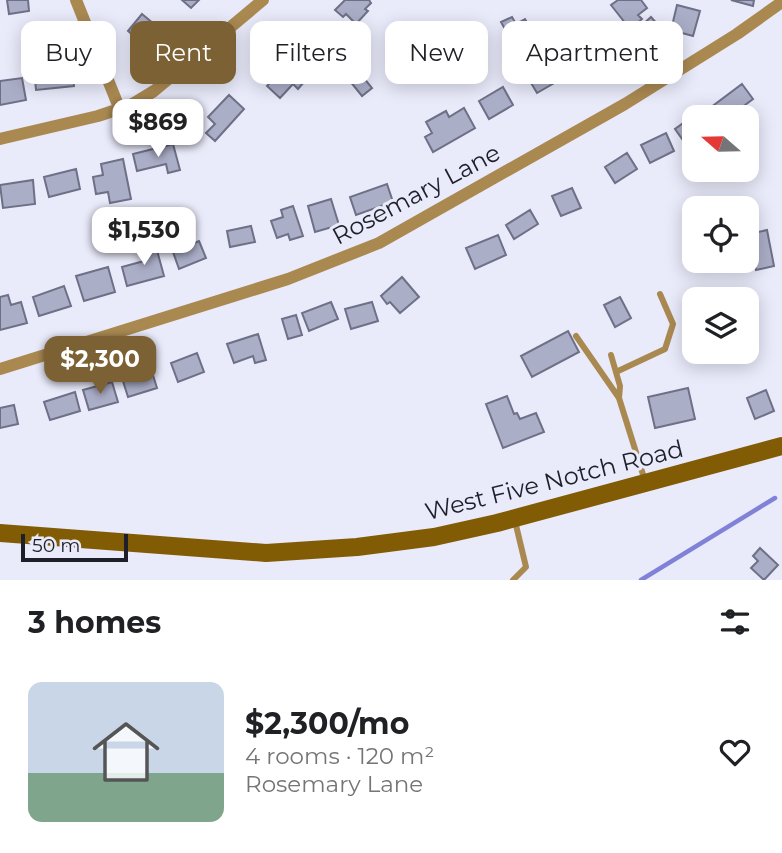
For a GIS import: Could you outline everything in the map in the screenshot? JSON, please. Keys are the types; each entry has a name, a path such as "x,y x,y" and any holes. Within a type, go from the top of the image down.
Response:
{"street":[{"path":"76,0 120,110"},
{"path":"0,139 120,110 154,91 263,0"},
{"name":"Rosemary Lane","path":"0,369 288,279 379,243 625,104 726,41 782,2"},
{"name":"West Five Notch Road","path":"0,533 266,553 357,547 434,537 514,519 782,446"}],"lane":[{"path":"616,372 665,349 673,324 660,294"},
{"path":"576,336 620,398"},
{"path":"611,355 620,386 620,398 646,482"},
{"path":"513,580 526,567 514,519"}],"building":[{"path":"7,0 28,0 29,11 9,14"},
{"path":"182,0 199,0 191,8"},
{"path":"345,0 369,0 371,3 359,21 353,21 346,14 343,17 335,10"},
{"path":"618,0 641,0 647,8 638,15 642,19 640,21 624,21 611,5"},
{"path":"731,0 754,0 753,6"},
{"path":"677,5 700,11 693,36 683,33 683,21 673,21"},
{"path":"142,14 150,21 136,21"},
{"path":"21,78 26,100 0,105 0,81"},
{"path":"35,84 74,84 74,86 36,90"},
{"path":"269,84 293,84 280,98 267,86"},
{"path":"352,84 369,84 372,88 362,96"},
{"path":"532,84 553,84 537,93"},
{"path":"742,84 753,99 745,105 714,105"},
{"path":"503,87 513,105 489,119 479,101"},
{"path":"229,95 244,109 215,141 206,133 215,124 208,117"},
{"path":"464,108 475,128 433,152 425,137 432,133 426,122 446,111 449,117"},
{"path":"682,124 682,139 675,129"},
{"path":"666,133 674,151 650,163 641,145"},
{"path":"173,144 180,170 168,173 166,164 137,171 133,154"},
{"path":"627,153 637,169 615,183 605,167"},
{"path":"123,159 131,199 110,203 108,192 96,194 93,177 103,175 101,164"},
{"path":"76,169 80,189 49,197 44,177"},
{"path":"33,180 35,204 3,208 0,185"},
{"path":"387,184 393,202 356,215 350,197"},
{"path":"572,188 581,208 561,216 552,196"},
{"path":"331,199 339,225 315,232 308,206"},
{"path":"293,206 303,236 290,240 288,234 277,238 271,221 283,217 281,210"},
{"path":"530,210 538,224 514,239 506,225"},
{"path":"251,226 255,242 230,247 227,231"},
{"path":"767,230 774,266 759,269 759,232"},
{"path":"498,235 506,255 475,269 466,248"},
{"path":"199,241 206,258 179,269 173,252"},
{"path":"155,243 164,276 127,286 122,267 144,261 140,247"},
{"path":"108,267 115,292 84,301 76,276"},
{"path":"402,277 419,297 400,313 381,296"},
{"path":"64,286 71,306 39,316 33,297"},
{"path":"8,295 11,305 21,302 27,323 0,330 0,297"},
{"path":"620,297 631,318 615,327 604,305"},
{"path":"331,302 338,319 309,331 302,313"},
{"path":"372,302 378,321 351,329 345,309"},
{"path":"296,315 302,335 288,339 282,319"},
{"path":"568,331 579,352 532,377 521,356"},
{"path":"258,334 266,360 255,363 253,356 234,363 227,344"},
{"path":"197,353 204,372 178,382 171,363"},
{"path":"151,369 157,388 128,397 122,378"},
{"path":"112,382 118,402 89,410 83,390"},
{"path":"688,388 695,419 655,428 648,397"},
{"path":"766,390 774,411 755,419 747,398"},
{"path":"75,392 80,411 50,420 44,402"},
{"path":"507,396 514,414 517,413 520,419 536,413 544,432 503,448 486,404"},
{"path":"14,405 18,424 0,428 0,408"},
{"path":"760,548 778,565 764,580 751,568 758,561 753,556"}],"waterway":[{"path":"641,580 775,498"}]}
